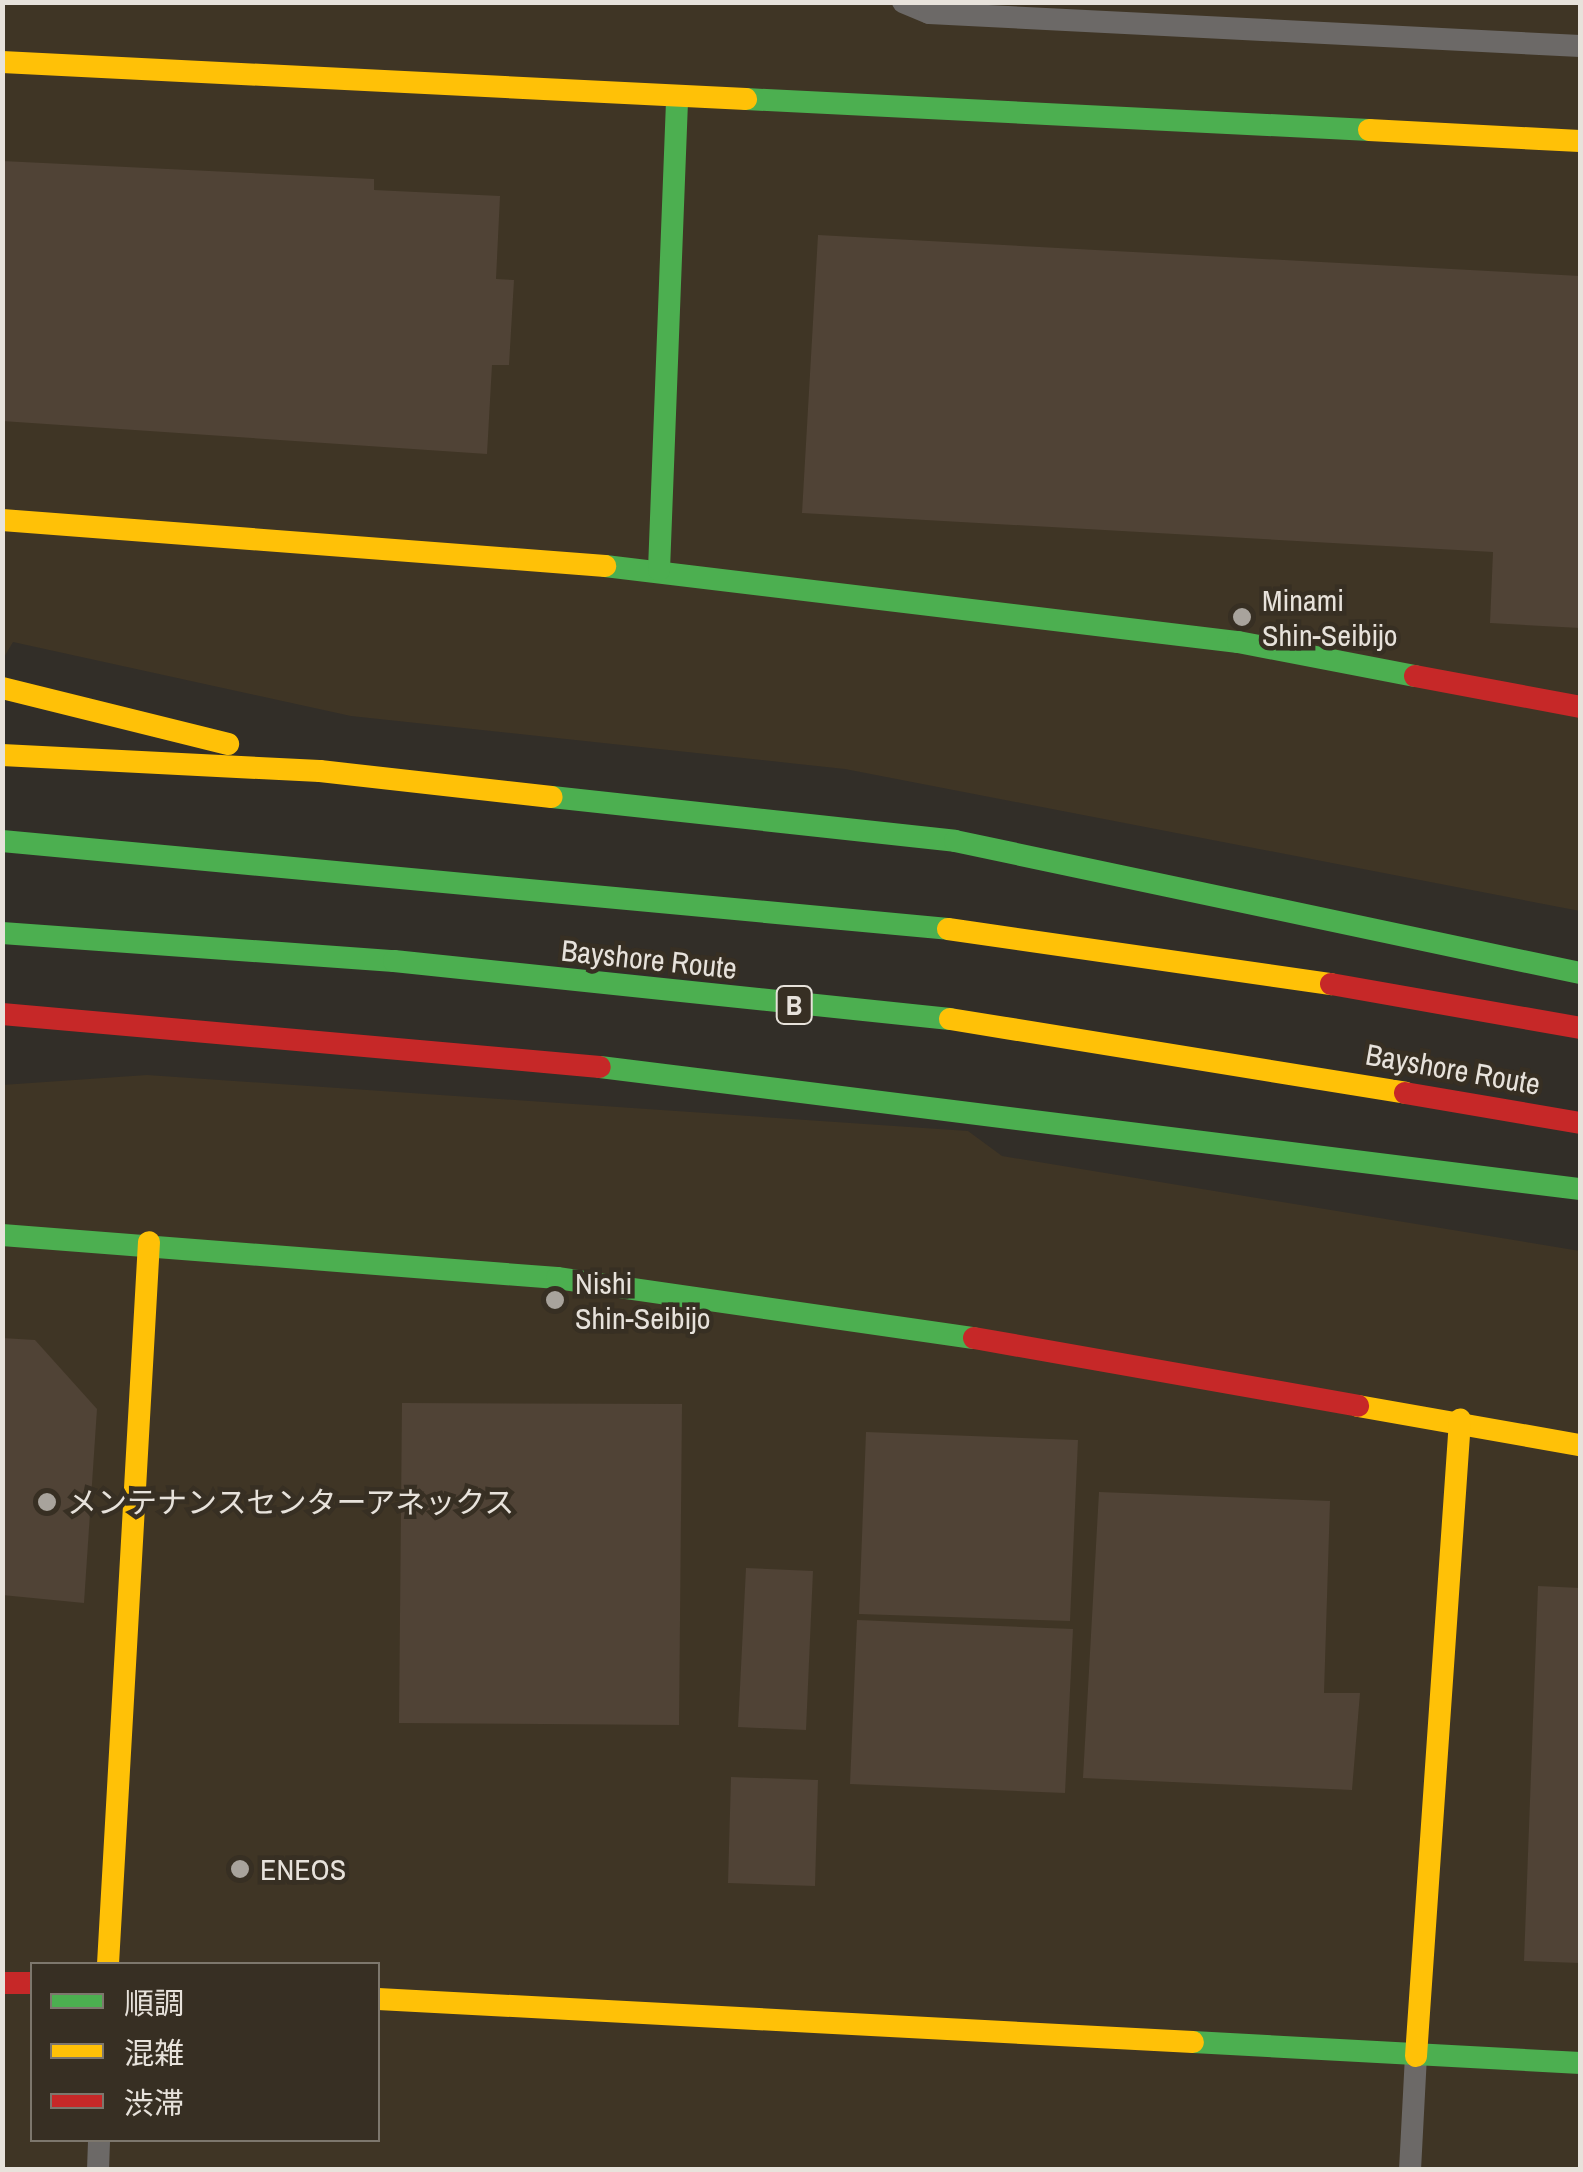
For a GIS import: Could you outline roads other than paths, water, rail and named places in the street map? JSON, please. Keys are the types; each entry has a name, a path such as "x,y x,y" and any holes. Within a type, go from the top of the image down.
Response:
{"main road":[{"path":"2,62 1580,141"},
{"path":"658,570 676,97"},
{"path":"2,520 658,570 1238,642 1580,706"},
{"path":"2,688 320,770"},
{"path":"2,755 320,770 955,841 1580,974"},
{"path":"2,841 776,908 1206,962 1580,1028"},
{"name":"Bayshore Route","path":"2,933 394,961 1016,1026 1580,1123"},
{"path":"2,1014 41,1023 753,1081 1580,1189"},
{"path":"2,1029 41,1023"},
{"path":"2,1235 149,1242 557,1278 1460,1420 1580,1445"},
{"path":"108,1962 149,1242"},
{"path":"1416,2056 1460,1420"},
{"path":"2,1983 30,1984"},
{"path":"380,1999 1580,2062"}],"lane":[{"path":"903,2 929,13 1580,46"},
{"path":"1410,2170 1416,2056"},
{"path":"98,2170 99,2142"}],"place":[{"name":"Minami Shin-Seibijo","path":"1242,617"},
{"name":"Nishi Shin-Seibijo","path":"555,1300"},
{"name":"メンテナンスセンターアネックス","path":"47,1502"},
{"name":"ENEOS","path":"240,1869"}]}
